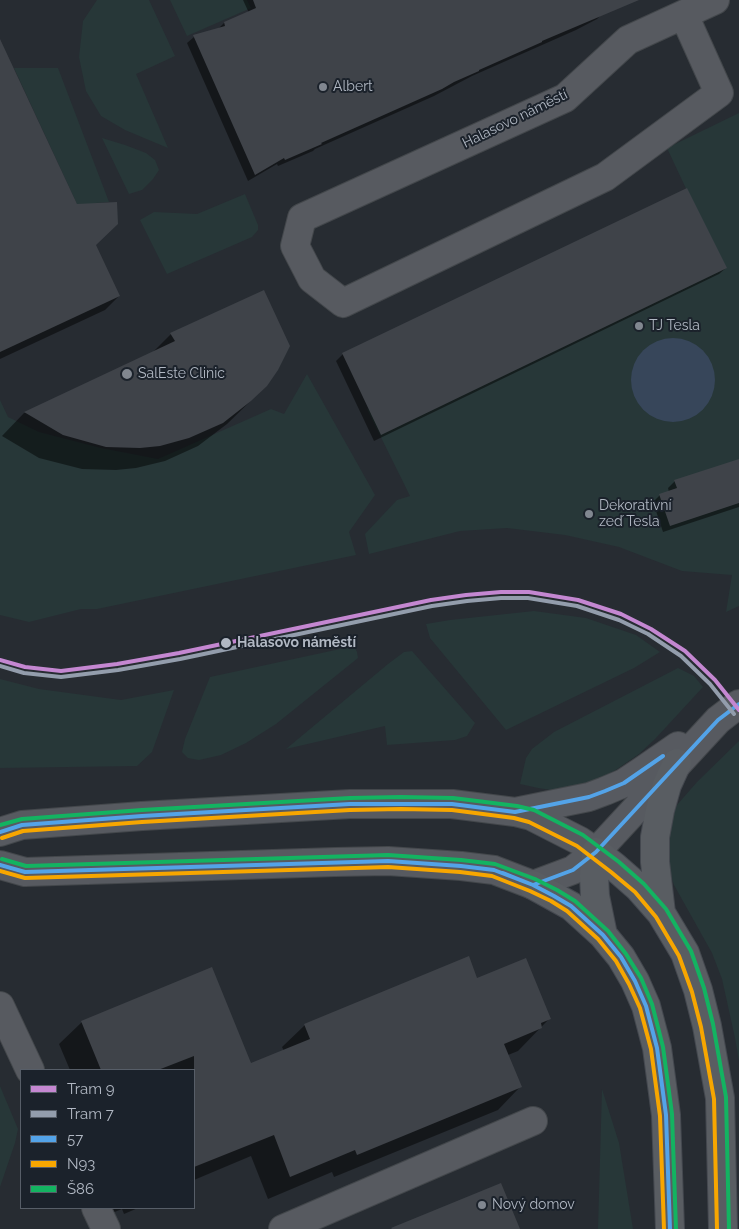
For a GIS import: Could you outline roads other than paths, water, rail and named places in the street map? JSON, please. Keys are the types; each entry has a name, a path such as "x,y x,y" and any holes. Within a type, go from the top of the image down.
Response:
{"main road":[{"path":"661,913 654,862 655,836 667,785 677,764"},
{"path":"596,852 615,866 661,913 685,953 698,990 707,1026 720,1098 723,1229"},
{"path":"596,852 595,896 603,935"},
{"path":"533,885 571,906 603,935 621,957 635,981 646,1006 657,1048 666,1115 670,1229"}],"street":[{"name":"Halasovo náměstí","path":"684,15 719,93 605,177 344,303 312,279 295,246 302,218 565,98 628,40 715,0"},
{"path":"0,865 25,872 388,861 494,870 533,885 573,870 596,852 677,764 729,712"},
{"path":"515,812 606,792 624,783 729,712"},
{"path":"0,832 22,825 142,816 350,804 452,804 515,812 531,816 580,841 596,852"},
{"path":"0,1006 30,1069"},
{"path":"284,1229 533,1121"},
{"path":"96,1209 106,1229"}],"water":[{"path":"665,338 681,338 697,345 708,356 715,372 712,396 703,410 697,415 681,422 665,422 649,415 638,404 631,388 631,372 638,356 649,345"}],"tram line":[{"name":"9","path":"0,660 25,667 61,671 117,664 179,653 431,600 501,592 529,592 578,600 621,614 651,629 685,651 715,680 739,710"},
{"name":"7","path":"0,666 24,673 61,677 118,670 180,659 432,606 501,598 528,598 577,606 619,620 648,634 681,656 710,684 734,714"}],"place":[{"name":"Albert","path":"323,87"},
{"name":"TJ Tesla","path":"639,326"},
{"name":"SalEste Clinic","path":"127,374"},
{"name":"Dekorativní zeď Tesla","path":"589,514"},
{"name":"Halasovo náměstí","path":"226,643"},
{"name":"Nový domov","path":"482,1205"}]}
